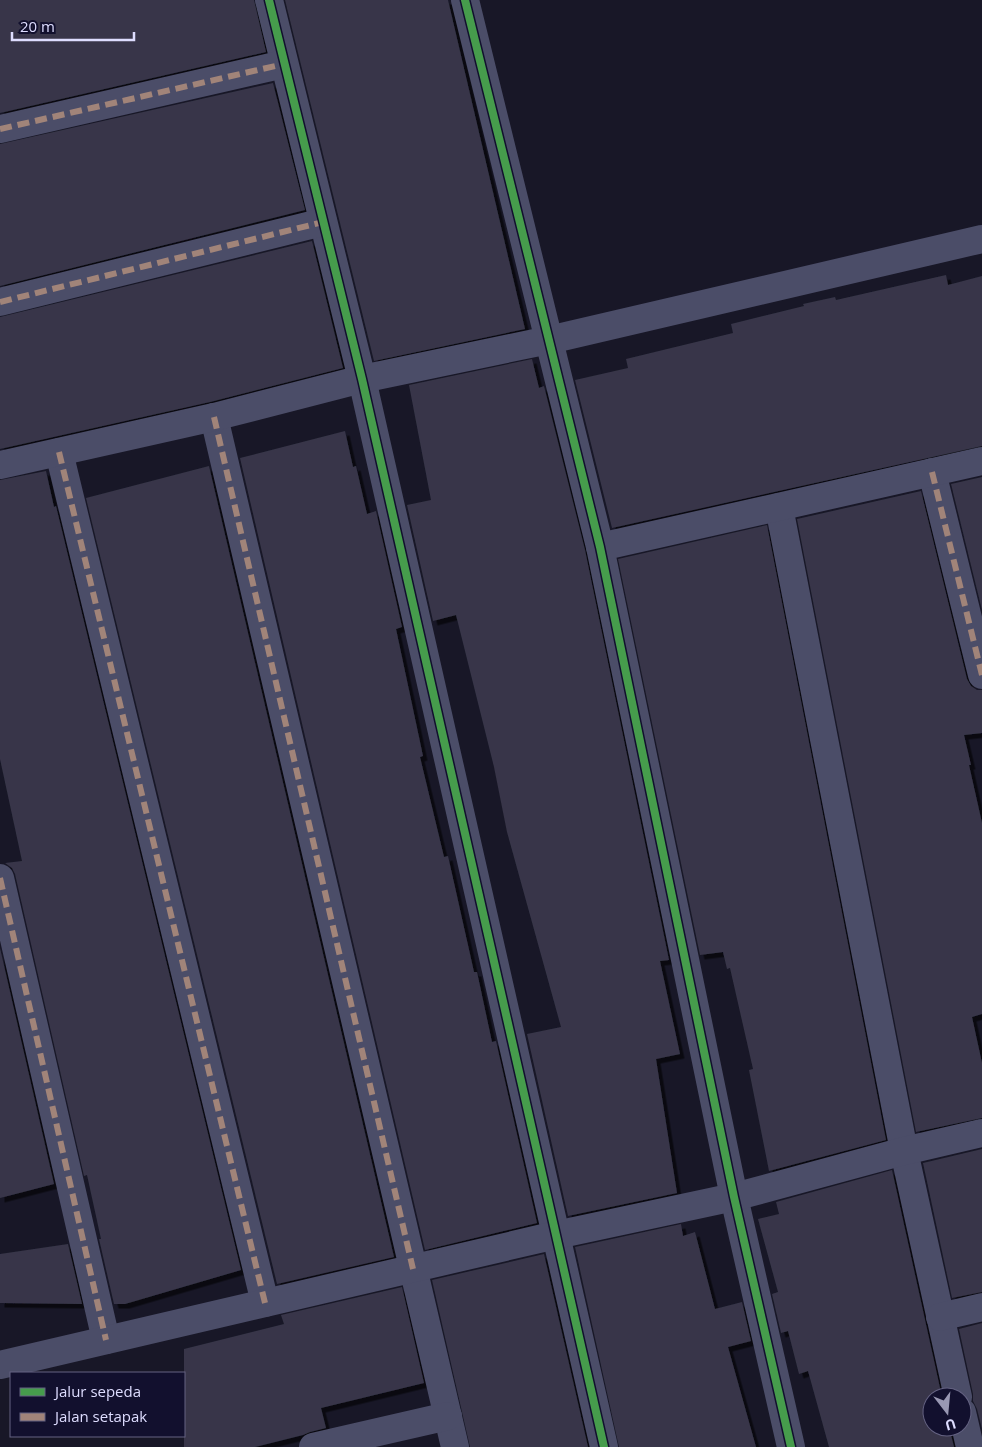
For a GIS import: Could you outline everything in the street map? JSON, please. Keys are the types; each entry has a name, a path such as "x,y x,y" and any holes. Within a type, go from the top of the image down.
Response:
{"street":[{"path":"269,0 362,380 604,1447"},
{"path":"465,0 600,548 734,1197 791,1447"},
{"path":"0,129 284,64"},
{"path":"0,302 323,222"},
{"path":"0,465 362,380 549,340 982,239"},
{"path":"214,416 455,1447"},
{"path":"59,452 265,1303"},
{"path":"600,548 982,461"},
{"path":"932,472 982,675"},
{"path":"779,507 904,1152 956,1387"},
{"path":"0,878 106,1340"},
{"path":"0,1365 556,1235 734,1197 982,1133"},
{"path":"940,1317 982,1307"},
{"path":"312,1447 448,1416"}],"building":[{"path":"0,0 254,0 266,52 0,113"},
{"path":"285,0 448,0 525,329 374,361"},
{"path":"273,83 305,210 0,286 0,144"},
{"path":"312,241 343,368 210,402 0,449 0,317"},
{"path":"946,275 948,285 982,276 982,446 612,528 575,380 628,368 626,359 733,333 731,324 804,306 803,304 835,297 836,300"},
{"path":"532,359 539,388 544,386 585,550 669,960 660,961 680,1054 656,1059 677,1193 568,1216 527,1034 561,1027 507,832 494,767 456,615 433,621 407,505 431,500 409,385"},
{"path":"345,431 353,467 356,466 367,514 376,511 402,627 396,629 423,756 420,757 444,857 448,856 474,972 477,972 492,1042 496,1041 537,1223 425,1250 240,458"},
{"path":"209,466 394,1257 277,1284 86,498"},
{"path":"46,471 241,1270 125,1304 114,1304 87,1175 84,1176 15,874 12,868 5,863 22,861 0,759 0,480"},
{"path":"982,477 982,610 951,484"},
{"path":"921,491 967,679 971,686 977,690 982,690 982,733 964,735 982,823 982,1014 972,1017 982,1063 982,1118 916,1132 797,519"},
{"path":"767,525 886,1140 769,1171 749,1070 753,1069 730,968 727,969 723,952 700,955 618,559"},
{"path":"0,948 54,1184 0,1198"},
{"path":"982,1149 982,1292 952,1298 923,1163"},
{"path":"892,1170 940,1387 922,1387 922,1437 952,1437 954,1447 829,1447 808,1371 799,1374 788,1331 781,1333 772,1294 778,1292 758,1219 779,1214 776,1202"},
{"path":"681,1224 683,1236 695,1232 715,1309 742,1302 751,1341 728,1347 756,1447 619,1447 575,1247"},
{"path":"68,1244 82,1304 0,1303 0,1254"},
{"path":"544,1254 588,1447 470,1447 432,1280"},
{"path":"402,1287 424,1383 321,1408 326,1428 303,1435 255,1447 184,1447 184,1349 284,1324 281,1315"},
{"path":"982,1323 982,1429 973,1401 972,1387 959,1329"}],"marked path":[{"path":"0,129 284,64"},
{"path":"0,302 323,222"},
{"path":"214,417 413,1269"},
{"path":"59,452 265,1303"},
{"path":"932,472 982,675"},
{"path":"0,878 106,1340"}],"cycle path":[{"path":"269,0 362,379 604,1447"},
{"path":"465,0 600,547 734,1197 791,1447"}]}
